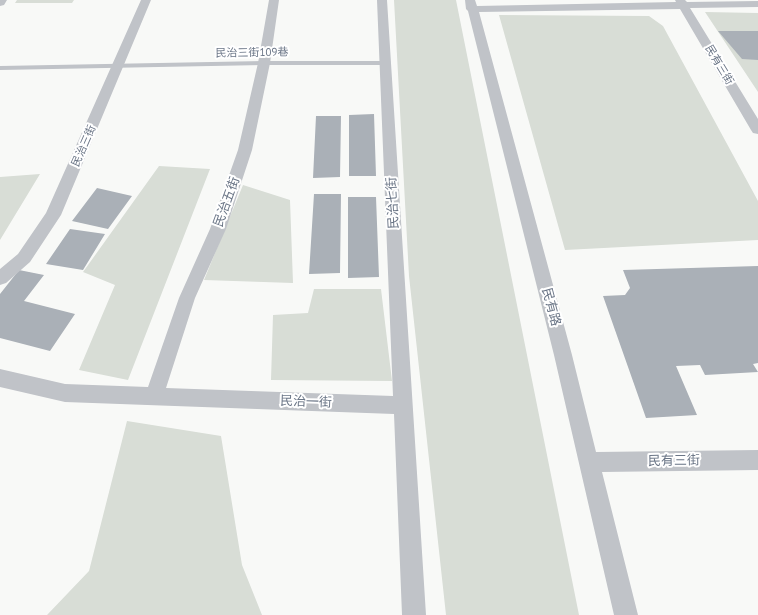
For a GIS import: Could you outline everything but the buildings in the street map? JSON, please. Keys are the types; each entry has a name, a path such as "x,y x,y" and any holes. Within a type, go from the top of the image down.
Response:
{"street":[{"name":"民治三街","path":"0,278 24,258 54,215 146,0"},
{"name":"民治五街","path":"154,397 187,298 218,229 246,150 264,63 274,0"},
{"name":"民治七街","path":"382,0 403,405"},
{"path":"471,4 682,2 758,4"},
{"name":"民有三街","path":"682,2 758,130"},
{"name":"民有路","path":"471,4 562,348 626,615"},
{"name":"民治一街","path":"0,378 65,393 403,405"},
{"path":"403,405 414,615"},
{"name":"民有三街","path":"590,462 758,460"}],"lane":[{"name":"民治三街109巷","path":"0,68 385,62"}],"shaded area":[{"path":"17,0 74,0 72,3 15,3"},
{"path":"394,0 456,0 579,615 446,615 409,276"},
{"path":"705,12 758,13 758,92"},
{"path":"499,15 649,16 663,26 758,201 758,240 565,250"},
{"path":"159,166 210,169 128,380 79,370 115,285 83,272"},
{"path":"40,174 0,240 0,177"},
{"path":"243,185 290,200 293,283 204,280"},
{"path":"314,289 381,289 392,381 271,380 273,315 308,313"},
{"path":"127,421 221,436 242,565 262,615 47,615 89,571"}]}
